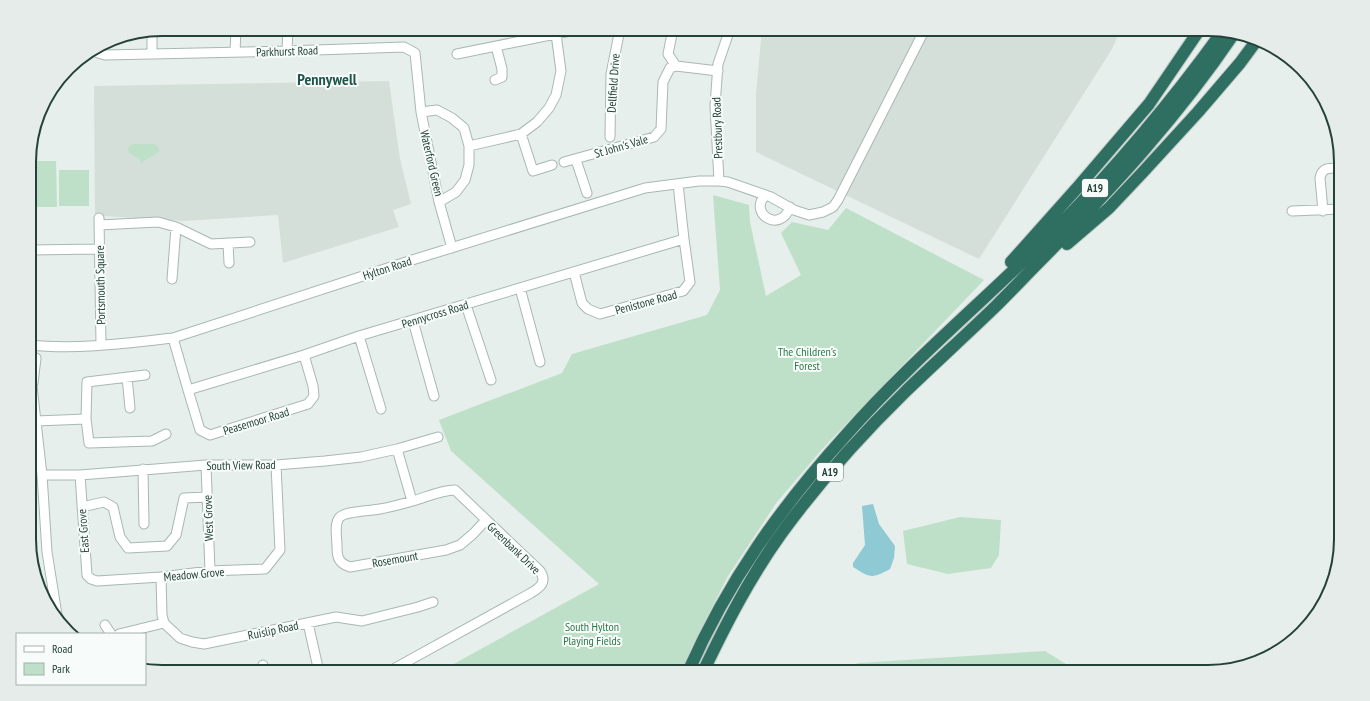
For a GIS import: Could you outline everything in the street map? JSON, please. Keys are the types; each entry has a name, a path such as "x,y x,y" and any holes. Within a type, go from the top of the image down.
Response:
{"highway":[{"path":"952,328 1078,187 1149,104 1195,36"},
{"name":"A19","path":"691,665 702,640 731,587 755,549 788,503 847,434 896,383 1049,236 1118,163 1192,74 1219,37"},
{"name":"A19","path":"705,665 727,621 762,562 803,506 839,462 904,392 998,304 1092,209 1140,156 1180,108 1231,38"},
{"path":"998,304 1109,208 1198,112 1240,63 1253,45"}],"street":[{"path":"235,52 236,36"},
{"path":"287,51 288,36"},
{"path":"457,54 546,36"},
{"path":"468,146 521,134 543,116 556,95 561,71 556,36"},
{"name":"Dellfield Drive","path":"610,137 611,74 619,36"},
{"path":"672,36 668,54 676,66 718,71"},
{"name":"Prestbury Road","path":"719,181 714,106 718,64 728,36"},
{"name":"Hylton Road","path":"36,346 54,347 173,338 452,248 645,188 719,181 728,182 766,195 809,215 823,212 833,207 838,200 921,36"},
{"path":"152,37 152,54"},
{"path":"495,80 502,77 502,69 496,46"},
{"name":"Parkhurst Road","path":"101,52 105,55 404,47 415,52 421,112"},
{"name":"St John's Vale","path":"564,162 576,160 654,136 661,129 663,82 670,68 676,66"},
{"name":"Waterford Green","path":"437,110 452,118 464,128 468,146 469,165 464,180 456,192 439,202 421,112 437,110"},
{"path":"521,134 533,171 552,165"},
{"path":"576,160 587,193"},
{"path":"1323,210 1320,178 1321,173 1329,168 1334,168"},
{"name":"Penistone Road","path":"574,272 582,303 588,309 600,314 683,291 690,282 678,184"},
{"path":"766,195 761,200 760,205 760,210 766,218 776,220 781,219 786,216 790,207"},
{"path":"439,202 452,248"},
{"path":"1292,211 1334,209"},
{"name":"Portsmouth Square","path":"101,344 99,221 158,222 176,227 211,244 250,242"},
{"path":"172,278 176,227"},
{"name":"Pennycross Road","path":"188,390 304,355 359,336 684,239"},
{"path":"228,243 229,262"},
{"path":"36,250 99,249"},
{"path":"520,288 540,362"},
{"path":"466,305 491,380"},
{"path":"413,321 434,396"},
{"path":"359,336 381,409"},
{"name":"Peasemoor Road","path":"173,338 200,430 210,435 308,404 314,396 313,386 304,355"},
{"name":"Hylton Road","path":"36,357 54,347"},
{"path":"145,375 87,382 86,419 88,443 152,441 166,434"},
{"path":"127,377 130,408"},
{"path":"56,606 47,552 42,475 36,421 86,419"},
{"name":"South View Road","path":"42,475 80,475 206,465 276,465 361,457 397,449 438,437"},
{"path":"397,449 412,502"},
{"name":"West Grove","path":"206,465 210,571"},
{"name":"Meadow Grove","path":"97,581 161,577 210,571 266,569 280,550 276,465"},
{"path":"143,469 144,524"},
{"name":"East Grove","path":"80,475 87,575 91,579 97,581"},
{"name":"Greenbank Drive","path":"339,517 346,514 412,502 448,490 455,490 540,571 544,579 541,586 531,593 401,665"},
{"path":"82,507 104,502 113,507 120,537 128,548 167,546 176,535 184,498 208,497"},
{"name":"Rosemount","path":"339,517 336,527 337,557 344,565 350,567 446,550 460,545 486,520"},
{"path":"123,633 164,623 162,615 161,577"},
{"name":"Ruislip Road","path":"164,623 180,638 204,644 336,617 362,621 433,602"},
{"path":"308,623 317,665"},
{"path":"105,625 110,633"}],"shaded area":[{"path":"761,36 1118,36 1112,49 979,259 756,152 756,94"},
{"path":"389,81 400,159 411,204 393,210 399,227 283,263 278,215 183,221 103,216 95,218 94,86"}],"green space":[{"path":"155,144 159,148 159,152 141,163 140,159 129,153 128,149 130,145"},
{"path":"36,161 56,161 57,207 36,207"},
{"path":"59,170 89,170 89,206 59,206"},
{"name":"The Children's Forest","path":"713,195 749,205 750,222 766,296 801,275 781,233 792,222 828,230 846,208 984,280 825,446 777,502 728,576 692,646 685,665 452,665 599,584 451,451 439,420 562,373 572,354 707,315 720,290"},
{"path":"960,517 1001,520 999,555 991,568 948,574 907,564 903,531"},
{"path":"1045,651 1068,665 851,665 859,663"}],"water":[{"path":"873,504 879,524 895,546 894,558 890,569 875,576 871,576 853,567 853,563 865,545 862,506"}],"district":[{"name":"Pennywell","path":"327,79"}],"park label":[{"name":"South Hylton Playing Fields","path":"592,633"}]}
